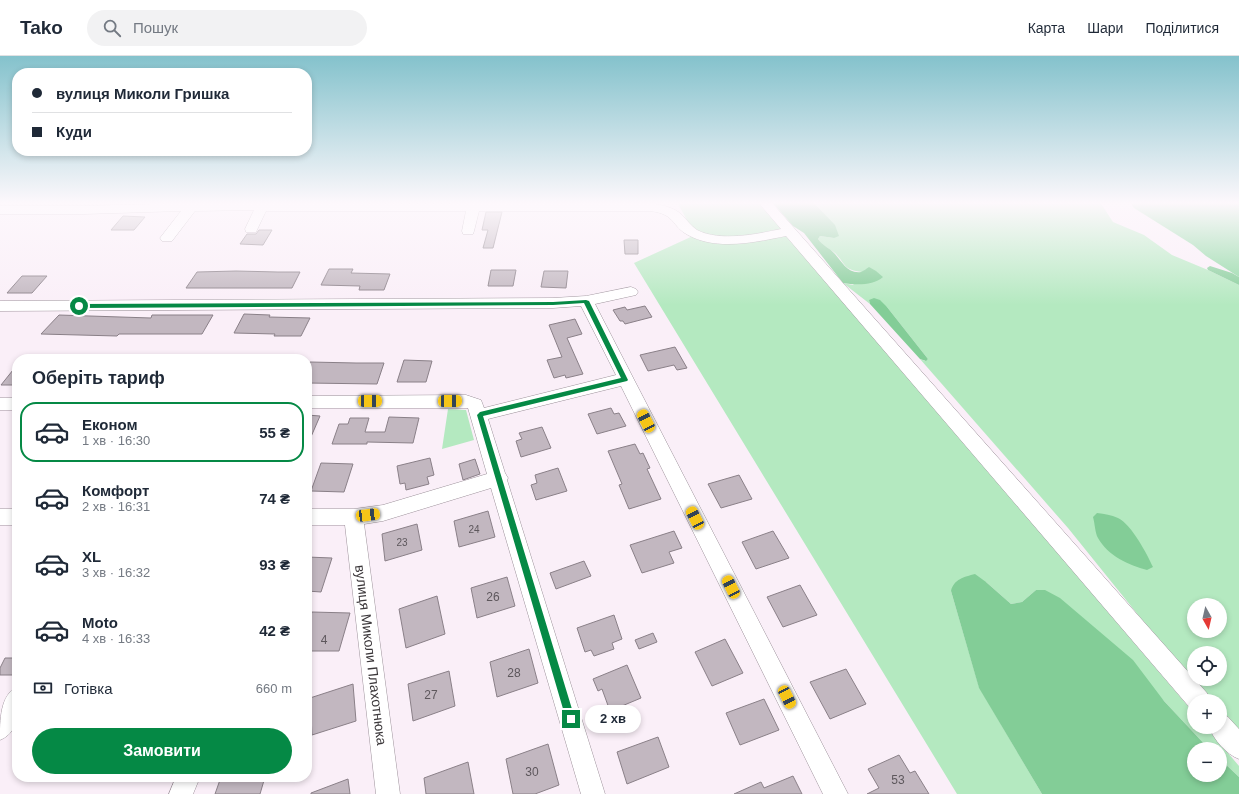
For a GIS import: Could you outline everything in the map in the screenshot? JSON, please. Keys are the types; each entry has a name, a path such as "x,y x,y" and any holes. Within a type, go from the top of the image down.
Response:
{"street":[{"path":"706,236 738,239 765,236"},
{"path":"795,236 1193,694"},
{"path":"0,306 545,304 586,301 631,292"},
{"path":"586,301 836,794"},
{"path":"480,415 625,380"},
{"path":"312,402 466,401 475,404 480,415 593,794"},
{"path":"0,404 12,404"},
{"path":"312,517 354,517 383,513 499,478"},
{"path":"0,517 12,517"},
{"name":"вулиця Миколи Плахотнюка","path":"354,517 388,794"},
{"path":"0,728 12,707"},
{"path":"1227,733 1239,747"},
{"path":"181,794 186,782"}],"shaded area":[{"path":"692,236 788,236 1187,705 1187,726 1164,701 1036,590 1022,602 1011,604 986,582 951,591 979,687 1042,794 957,794 634,263"},
{"path":"807,236 820,236 818,239 852,271 861,272 869,267 883,277 869,283 843,283"},
{"path":"820,236 834,238 833,236 1146,236 1172,255 1239,285 1239,731 1227,717 1227,694 1207,694 1200,686 1227,686 1227,646 1187,646 1187,671 1147,626 1068,528 920,359 925,361 928,359 887,307 869,300 870,304 843,283 853,285 866,269 862,272 848,268 835,253 818,239"},
{"path":"823,236 838,236 834,238"},
{"path":"1179,236 1239,236 1239,277 1206,256"},
{"path":"1210,266 1232,273 1239,277 1239,285 1208,270 1207,268"},
{"path":"874,298 880,300 887,307 928,359 926,361 920,359 870,304 869,300"},
{"path":"448,409 466,410 474,440 442,449"},
{"path":"1097,513 1118,518 1129,527 1134,533 1153,567 1147,570 1133,565 1113,555 1107,550 1096,534 1093,517"},
{"path":"975,574 1011,604 1022,602 1036,590 1045,590 1060,598 1133,660 1164,701 1187,726 1187,734 1195,734 1202,742 1187,742 1187,782 1227,782 1227,766 1239,777 1239,794 1042,794 979,688 951,591 954,584 963,578"},
{"path":"1195,734 1212,734 1219,742 1202,742"},
{"path":"1227,752 1239,766 1239,777 1227,766"}],"building":[{"path":"245,236 268,236 263,245 240,244"},
{"path":"486,236 496,236 493,248 483,248"},
{"path":"624,240 638,240 638,254 625,254"},
{"path":"329,269 353,269 351,273 390,274 384,290 359,290 360,286 321,285"},
{"path":"491,270 516,270 513,286 488,286"},
{"path":"544,271 568,271 566,288 541,287"},
{"path":"197,272 300,272 292,288 186,288"},
{"path":"22,276 47,276 32,293 7,293"},
{"path":"645,306 652,317 625,324 623,321 620,321 613,310 625,307 627,310"},
{"path":"244,314 270,315 269,317 310,318 301,336 274,336 275,334 234,333"},
{"path":"59,315 151,318 152,315 213,315 202,334 119,334 117,336 41,334"},
{"path":"575,319 582,334 567,338 583,374 566,378 565,375 554,378 547,360 562,357 549,325"},
{"path":"675,347 687,368 677,370 674,365 648,371 640,355"},
{"path":"404,360 432,361 426,382 397,382"},
{"path":"312,362 384,363 377,384 312,383"},
{"path":"12,371 12,385 1,385"},
{"path":"611,408 614,414 619,413 626,426 597,434 588,414"},
{"path":"312,415 320,416 312,434"},
{"path":"389,417 419,418 413,443 367,442 367,444 332,444 339,424 348,424 350,418 369,418 365,432 385,432"},
{"path":"542,427 551,448 521,457 516,441 522,439 519,433"},
{"path":"635,444 640,454 643,453 650,468 647,469 661,499 629,509 619,485 622,484 608,451"},
{"path":"430,458 434,475 427,477 429,484 406,490 405,483 400,484 397,466"},
{"path":"475,459 480,474 463,480 459,464"},
{"path":"321,463 353,464 344,492 312,491"},
{"path":"558,468 567,491 536,500 531,485 537,483 535,475"},
{"path":"739,475 752,499 721,508 708,484"},
{"path":"488,511 495,537 459,547 454,521"},
{"path":"417,524 422,550 385,561 382,534"},
{"path":"674,531 682,548 669,552 674,563 642,573 630,545"},
{"path":"773,531 789,558 756,569 742,542"},
{"path":"312,557 332,558 321,592 312,591"},
{"path":"584,561 591,576 556,589 550,573"},
{"path":"507,577 515,606 477,618 471,588"},
{"path":"800,585 817,615 783,627 767,597"},
{"path":"437,596 445,634 406,648 399,609"},
{"path":"312,612 350,613 339,651 312,651"},
{"path":"614,615 622,639 612,643 614,649 594,656 591,650 585,652 577,628"},
{"path":"653,633 657,642 639,649 635,640"},
{"path":"725,639 743,673 712,686 695,652"},
{"path":"529,649 538,683 497,697 490,662"},
{"path":"5,658 12,658 12,675 0,675 0,668"},
{"path":"627,665 641,698 610,711 602,689 598,691 593,679"},
{"path":"846,669 866,704 830,719 810,682"},
{"path":"449,671 455,706 413,721 408,684"},
{"path":"353,684 356,721 312,735 312,697"},
{"path":"764,699 779,730 740,745 726,713"},
{"path":"658,737 669,767 627,784 617,752"},
{"path":"548,744 559,785 535,794 513,794 506,759"},
{"path":"899,755 910,773 915,771 929,794 867,794 879,788 868,769"},
{"path":"468,762 474,794 426,794 424,778"},
{"path":"793,776 802,794 734,794 761,782 764,788"},
{"path":"348,779 350,794 311,794 311,793"},
{"path":"219,782 264,782 260,794 215,794"}],"route":[{"path":"79,306 553,303 586,301 625,380 480,415 571,719"}]}
